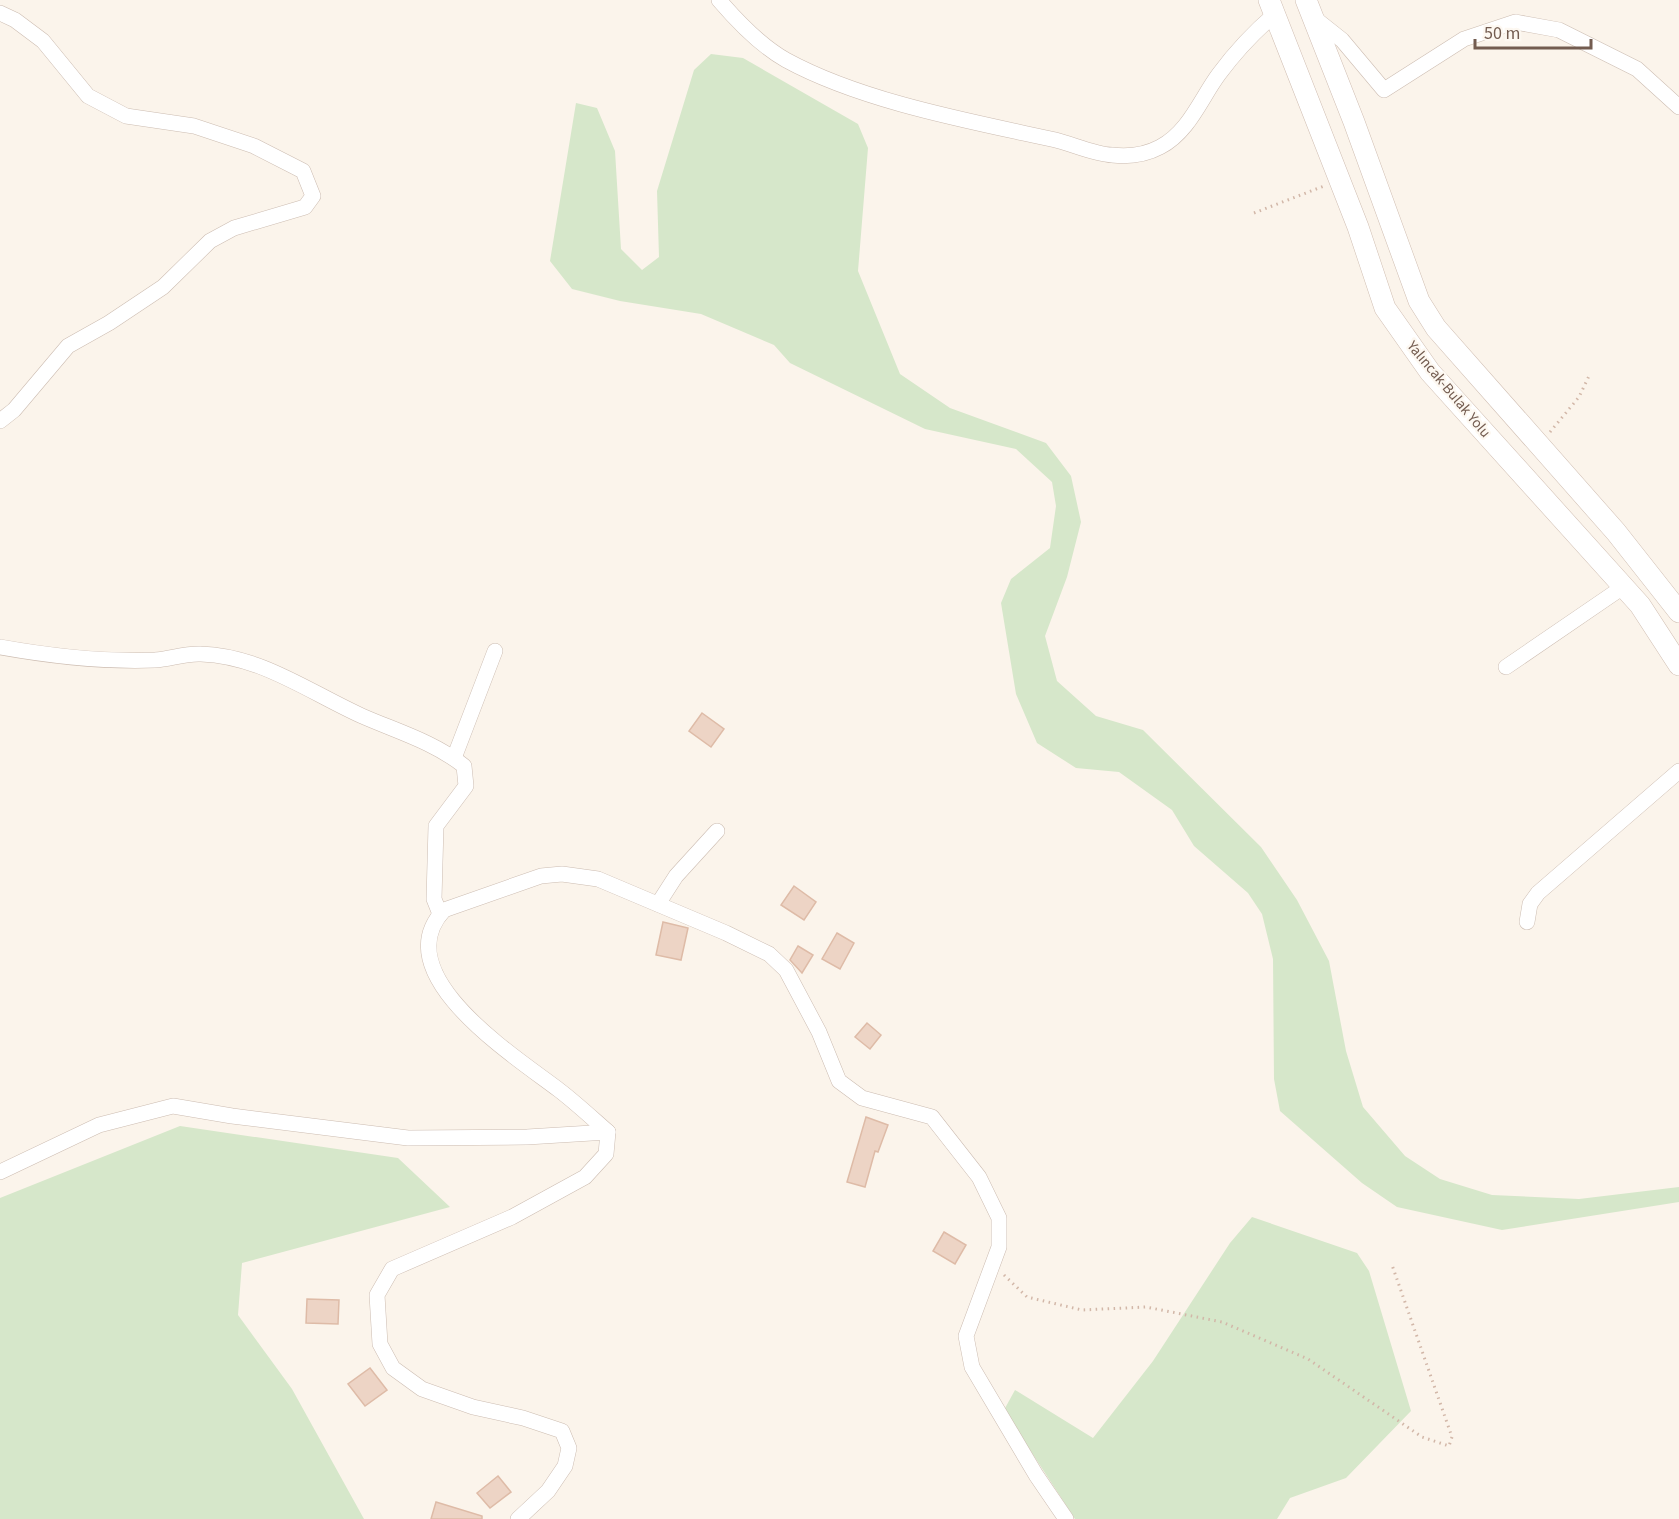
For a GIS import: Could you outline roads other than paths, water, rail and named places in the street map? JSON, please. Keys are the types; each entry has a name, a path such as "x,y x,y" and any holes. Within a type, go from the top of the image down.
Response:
{"main road":[{"name":"Yalıncak-Bulak Yolu","path":"1272,7 1340,180 1385,308 1430,372 1640,605 1679,665"},
{"name":"Yalıncak-Bulak Yolu","path":"1310,8 1419,301 1436,328 1616,532 1679,612"}],"street":[{"path":"718,0 736,20 785,59 832,80 910,106 1110,155 1141,155 1163,146 1196,113 1218,75 1272,7"},
{"path":"1310,8 1342,40 1384,90 1464,39 1515,22 1559,30 1637,69 1679,107"},
{"path":"0,14 15,20 43,41 87,96 126,116 194,126 254,146 303,171 313,196 304,207 234,228 210,241 163,287 68,346 14,410 0,421"},
{"path":"1506,667 1623,587"},
{"path":"0,647 122,660 158,660 200,654 243,660 284,675 358,714 445,751 464,766 466,786 436,826 435,899 440,914"},
{"path":"454,758 495,651"},
{"path":"1527,922 1530,904 1538,893 1679,771"},
{"path":"658,903 676,876 717,831"},
{"path":"608,1132 576,1103 480,1030 443,990 430,957 429,934 433,922 444,910 542,876 562,874 598,879 658,903 769,954 786,970 819,1032 839,1081 862,1098 932,1117 979,1177 999,1218 999,1247 966,1336 972,1367 1036,1475 1066,1519"},
{"path":"0,1172 99,1125 173,1106 232,1116 408,1138 527,1137 608,1132"},
{"path":"518,1519 548,1491 565,1466 569,1448 562,1431 422,1389 393,1368 380,1344 377,1295 392,1269 512,1217 585,1177 606,1154 608,1132"}]}
